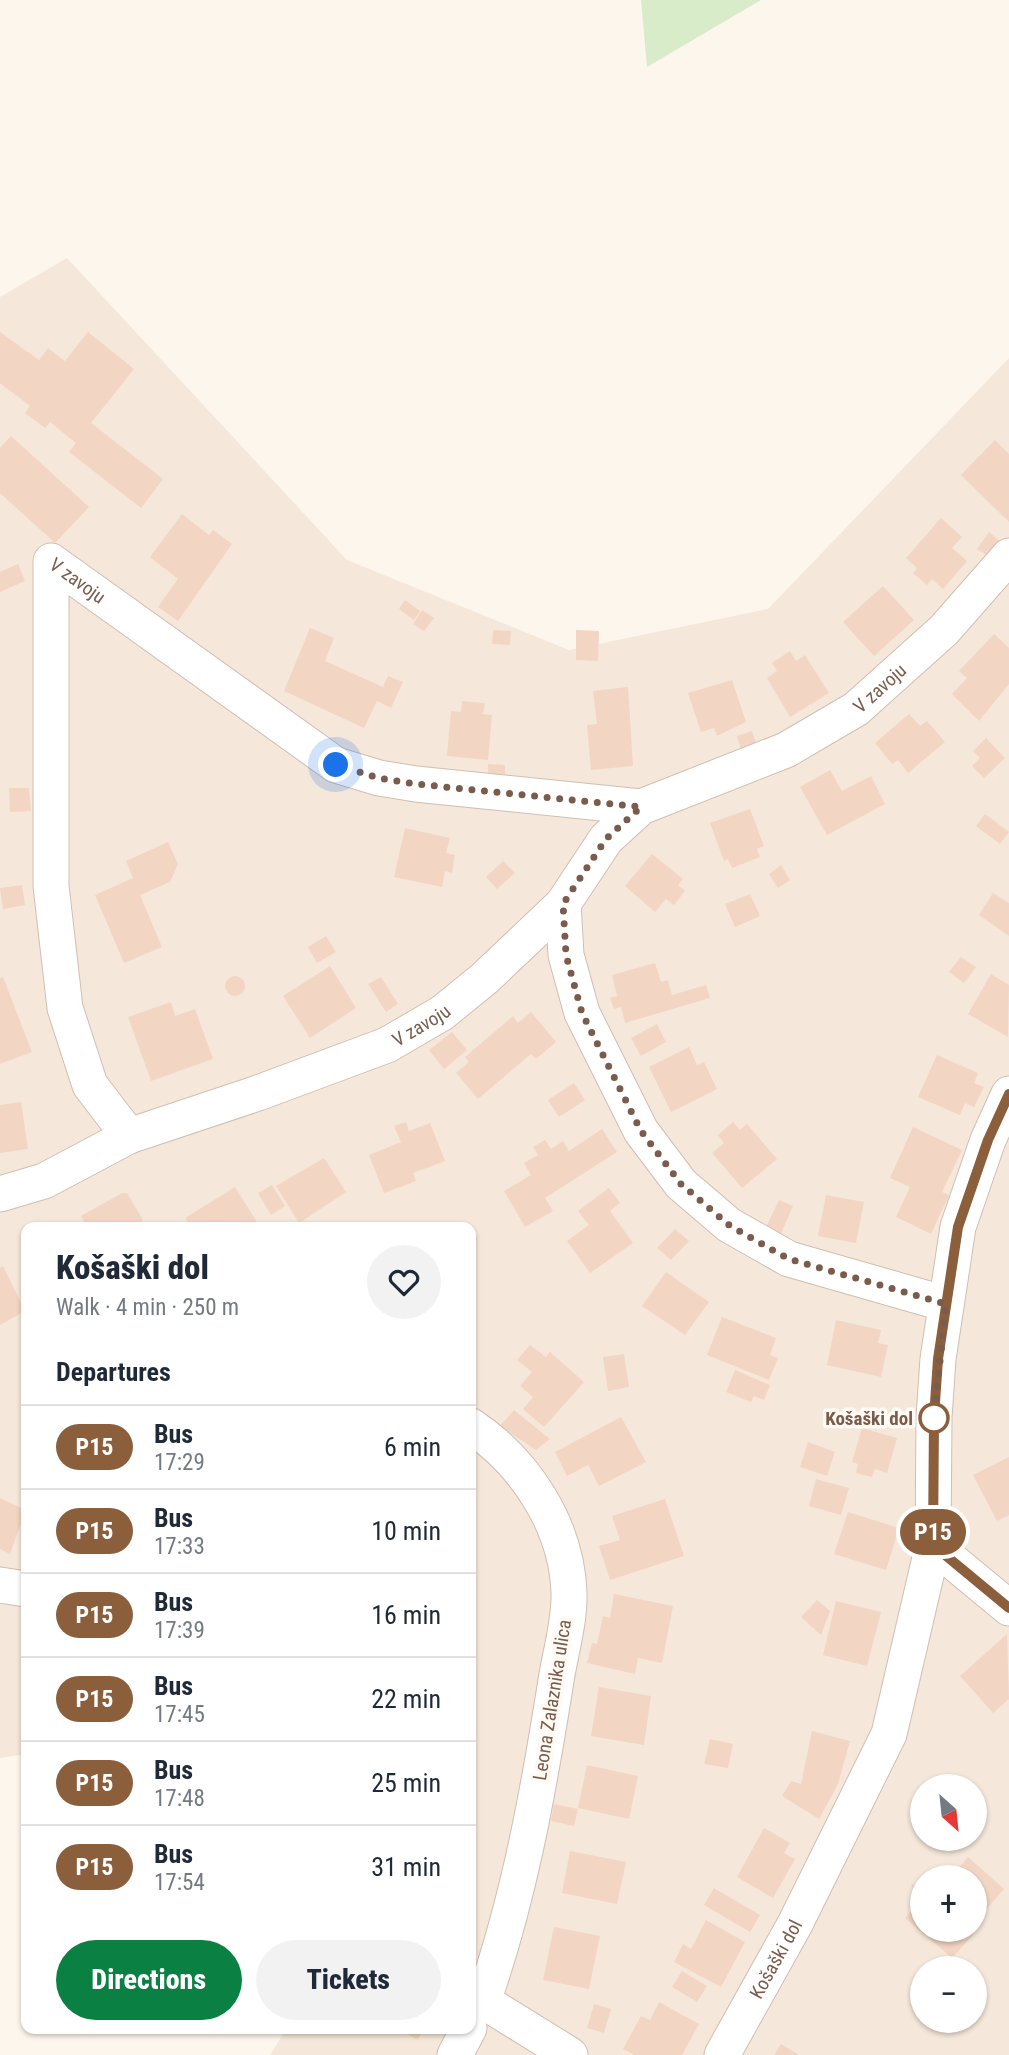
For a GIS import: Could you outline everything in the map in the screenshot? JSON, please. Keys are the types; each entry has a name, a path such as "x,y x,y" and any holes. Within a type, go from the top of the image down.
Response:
{"street":[{"name":"V zavoju","path":"0,1194 44,1181 129,1136 387,1045 452,1004 485,978 563,904 606,839 641,807 786,750 856,709 944,630 1009,556"},
{"name":"V zavoju","path":"129,1136 90,1085 65,1008 51,886 51,561 336,765 379,778 416,784 641,807"},
{"path":"563,904 566,955 582,1013 641,1131 681,1184 729,1225 789,1259 946,1304"},
{"name":"Košaški dol","path":"722,2055 795,1924 889,1734 933,1545 934,1417 946,1304 958,1227 988,1140 1009,1094"},
{"name":"Leona Zalaznika ulica","path":"476,1429 491,1439 524,1472 557,1531 569,1593 541,1773 507,1934 476,2013"},
{"path":"933,1545 1009,1608"},
{"path":"0,1585 21,1588"},
{"path":"476,2019 570,2055"},
{"name":"Leona Zalaznika ulica","path":"454,2055 465,2034"}],"shaded area":[{"path":"67,258 347,560 569,650 768,609 1009,358 1009,2055 270,2055 283,2034 476,2034 476,1222 21,1222 21,1755 0,1758 0,297"}],"green space":[{"path":"641,0 761,0 647,67"}],"building":[{"path":"0,332 39,360 48,348 65,361 88,332 134,369 91,423 163,479 141,508 69,452 76,443 50,422 45,428 25,413 30,406 0,383"},
{"path":"11,436 89,507 55,543 0,493 0,448"},
{"path":"995,440 1009,454 1009,522 961,475"},
{"path":"182,514 209,535 213,530 232,544 178,621 158,607 178,579 150,557"},
{"path":"941,518 962,537 952,548 967,561 943,589 932,579 927,585 913,573 917,568 906,558"},
{"path":"989,532 1000,541 989,557 977,549"},
{"path":"18,564 25,581 0,592 0,572"},
{"path":"883,586 914,620 874,656 843,622"},
{"path":"405,600 420,611 414,620 399,609"},
{"path":"422,610 434,618 424,631 413,624"},
{"path":"310,628 334,638 325,661 383,687 388,676 403,682 391,708 377,701 364,728 284,691"},
{"path":"493,630 511,631 510,645 492,644"},
{"path":"576,630 599,631 598,661 576,660"},
{"path":"994,634 1009,648 1009,684 979,721 952,694 967,678 959,671"},
{"path":"790,651 796,661 805,655 829,693 790,717 767,678 777,671 772,663"},
{"path":"732,680 746,722 717,736 714,728 701,732 688,693"},
{"path":"628,687 633,766 591,770 587,725 597,724 593,691"},
{"path":"462,701 485,703 483,714 492,715 488,760 447,756 451,711 461,712"},
{"path":"909,714 920,726 927,721 945,742 908,773 898,760 892,764 875,743"},
{"path":"752,731 757,746 741,750 737,736"},
{"path":"986,738 1005,758 984,778 972,766 980,758 973,751"},
{"path":"488,764 505,765 505,776 488,776"},
{"path":"830,770 842,791 871,776 885,804 827,835 800,787"},
{"path":"9,788 29,788 31,811 10,812"},
{"path":"750,809 764,846 757,849 760,857 732,868 728,859 724,861 710,823"},
{"path":"985,814 1009,832 1000,844 976,826"},
{"path":"405,828 450,838 446,853 455,855 452,873 445,871 442,887 394,877"},
{"path":"168,842 178,864 170,882 140,895 162,947 124,963 95,895 133,878 126,861"},
{"path":"652,854 683,879 678,885 685,891 674,905 666,899 655,912 625,886"},
{"path":"503,861 515,873 497,889 486,877"},
{"path":"781,865 790,880 778,888 769,874"},
{"path":"22,885 25,905 3,909 0,888"},
{"path":"993,893 1009,903 1009,936 979,915"},
{"path":"750,894 760,916 735,927 725,904"},
{"path":"326,936 336,952 317,963 308,947"},
{"path":"961,957 976,967 964,983 949,972"},
{"path":"655,963 661,982 668,980 672,995 706,985 710,998 625,1023 621,1007 614,1009 610,998 617,996 612,975"},
{"path":"330,966 356,1008 310,1038 283,996"},
{"path":"991,974 1009,985 1008,1037 968,1014"},
{"path":"235,976 242,979 245,986 242,993 235,996 228,993 225,986 228,979"},
{"path":"3,977 32,1052 0,1064 0,978"},
{"path":"381,977 398,1004 386,1012 368,984"},
{"path":"171,1002 175,1016 195,1009 213,1059 151,1081 128,1017"},
{"path":"531,1012 556,1042 536,1059 531,1054 478,1099 456,1073 469,1062 465,1057 513,1016 518,1023"},
{"path":"657,1024 666,1042 641,1056 631,1038"},
{"path":"452,1032 467,1050 444,1069 429,1050"},
{"path":"689,1047 697,1065 704,1062 717,1089 671,1112 649,1067"},
{"path":"937,1055 978,1073 974,1083 984,1087 974,1107 965,1103 960,1115 918,1097"},
{"path":"574,1083 585,1100 559,1117 548,1100"},
{"path":"21,1102 28,1149 0,1153 0,1105"},
{"path":"406,1122 409,1131 430,1123 445,1161 413,1173 416,1181 384,1193 369,1155 401,1142 394,1126"},
{"path":"733,1122 740,1130 747,1124 777,1159 742,1188 712,1153 724,1143 718,1135"},
{"path":"913,1127 962,1150 942,1192 949,1195 931,1234 896,1217 910,1187 890,1178"},
{"path":"602,1129 617,1152 545,1198 553,1211 525,1227 504,1191 531,1175 524,1163 538,1155 533,1147 545,1140 551,1149 563,1141 569,1151"},
{"path":"324,1158 346,1192 298,1222 276,1186"},
{"path":"272,1185 285,1206 271,1215 258,1193"},
{"path":"235,1187 257,1222 188,1222 185,1218"},
{"path":"609,1188 620,1203 610,1211 633,1243 590,1273 567,1241 589,1225 578,1211"},
{"path":"122,1193 127,1193 143,1220 84,1222 81,1216"},
{"path":"826,1195 864,1202 856,1243 818,1236"},
{"path":"779,1200 793,1206 780,1236 765,1229"},
{"path":"675,1229 689,1241 671,1260 657,1248"},
{"path":"3,1266 21,1303 21,1313 0,1325 0,1268"},
{"path":"666,1272 709,1302 685,1335 642,1306"},
{"path":"722,1317 776,1338 770,1355 778,1358 769,1380 707,1355"},
{"path":"836,1320 881,1330 878,1343 888,1345 881,1377 827,1365"},
{"path":"530,1345 546,1357 550,1352 584,1382 544,1427 523,1409 533,1397 520,1386 532,1372 517,1360"},
{"path":"624,1354 629,1387 608,1391 603,1357"},
{"path":"735,1370 770,1385 764,1400 754,1396 751,1402 726,1392"},
{"path":"514,1410 550,1439 536,1450 500,1426"},
{"path":"621,1417 646,1462 599,1486 588,1465 567,1476 555,1452"},
{"path":"862,1428 897,1438 887,1473 875,1469 872,1477 856,1473 858,1464 852,1462"},
{"path":"808,1442 835,1452 827,1476 800,1467"},
{"path":"1009,1457 1009,1515 997,1521 973,1475"},
{"path":"816,1479 849,1488 841,1515 809,1506"},
{"path":"0,1498 21,1508 21,1524 10,1554 0,1549"},
{"path":"665,1499 684,1556 610,1580 599,1546 620,1540 612,1516"},
{"path":"848,1512 899,1528 886,1570 834,1554"},
{"path":"614,1594 673,1606 662,1663 638,1658 635,1674 587,1663 592,1643 597,1644 603,1616 610,1618"},
{"path":"817,1600 830,1611 821,1635 801,1617"},
{"path":"836,1601 881,1612 867,1666 823,1655"},
{"path":"1007,1634 1009,1699 993,1713 960,1676"},
{"path":"599,1687 651,1696 644,1745 591,1736"},
{"path":"812,1731 850,1741 838,1784 819,1819 782,1796 791,1781 801,1784"},
{"path":"710,1739 733,1744 728,1768 704,1764"},
{"path":"587,1765 638,1776 629,1819 578,1808"},
{"path":"554,1804 578,1809 574,1826 551,1821"},
{"path":"764,1828 790,1843 784,1853 795,1859 773,1898 737,1877"},
{"path":"570,1851 626,1862 617,1904 562,1893"},
{"path":"968,1857 977,1865 961,1865"},
{"path":"987,1874 1004,1889 987,1908"},
{"path":"714,1888 760,1915 750,1932 704,1905"},
{"path":"706,1920 745,1942 721,1987 674,1962 683,1944 691,1949"},
{"path":"554,1927 600,1936 589,1989 543,1980"},
{"path":"933,1942 967,1942 954,1956 950,1956"},
{"path":"682,1971 707,1986 697,2002 672,1987"},
{"path":"659,2002 699,2024 682,2055 635,2055 623,2049 641,2016 650,2020"},
{"path":"594,2004 611,2009 604,2033 587,2028"},
{"path":"407,2034 421,2034 418,2040"},
{"path":"781,2044 799,2055 774,2055"}],"bus line":[{"name":"P15","path":"1009,1094 988,1140 958,1227 938,1359 934,1417 933,1545 1009,1608"}],"place":[{"name":"Košaški dol","path":"934,1418"}],"route":[{"path":"336,765 379,778 416,784 641,807 606,839 563,904 566,955 582,1013 641,1131 681,1184 729,1225 789,1259 946,1304 938,1359 934,1418"}]}
